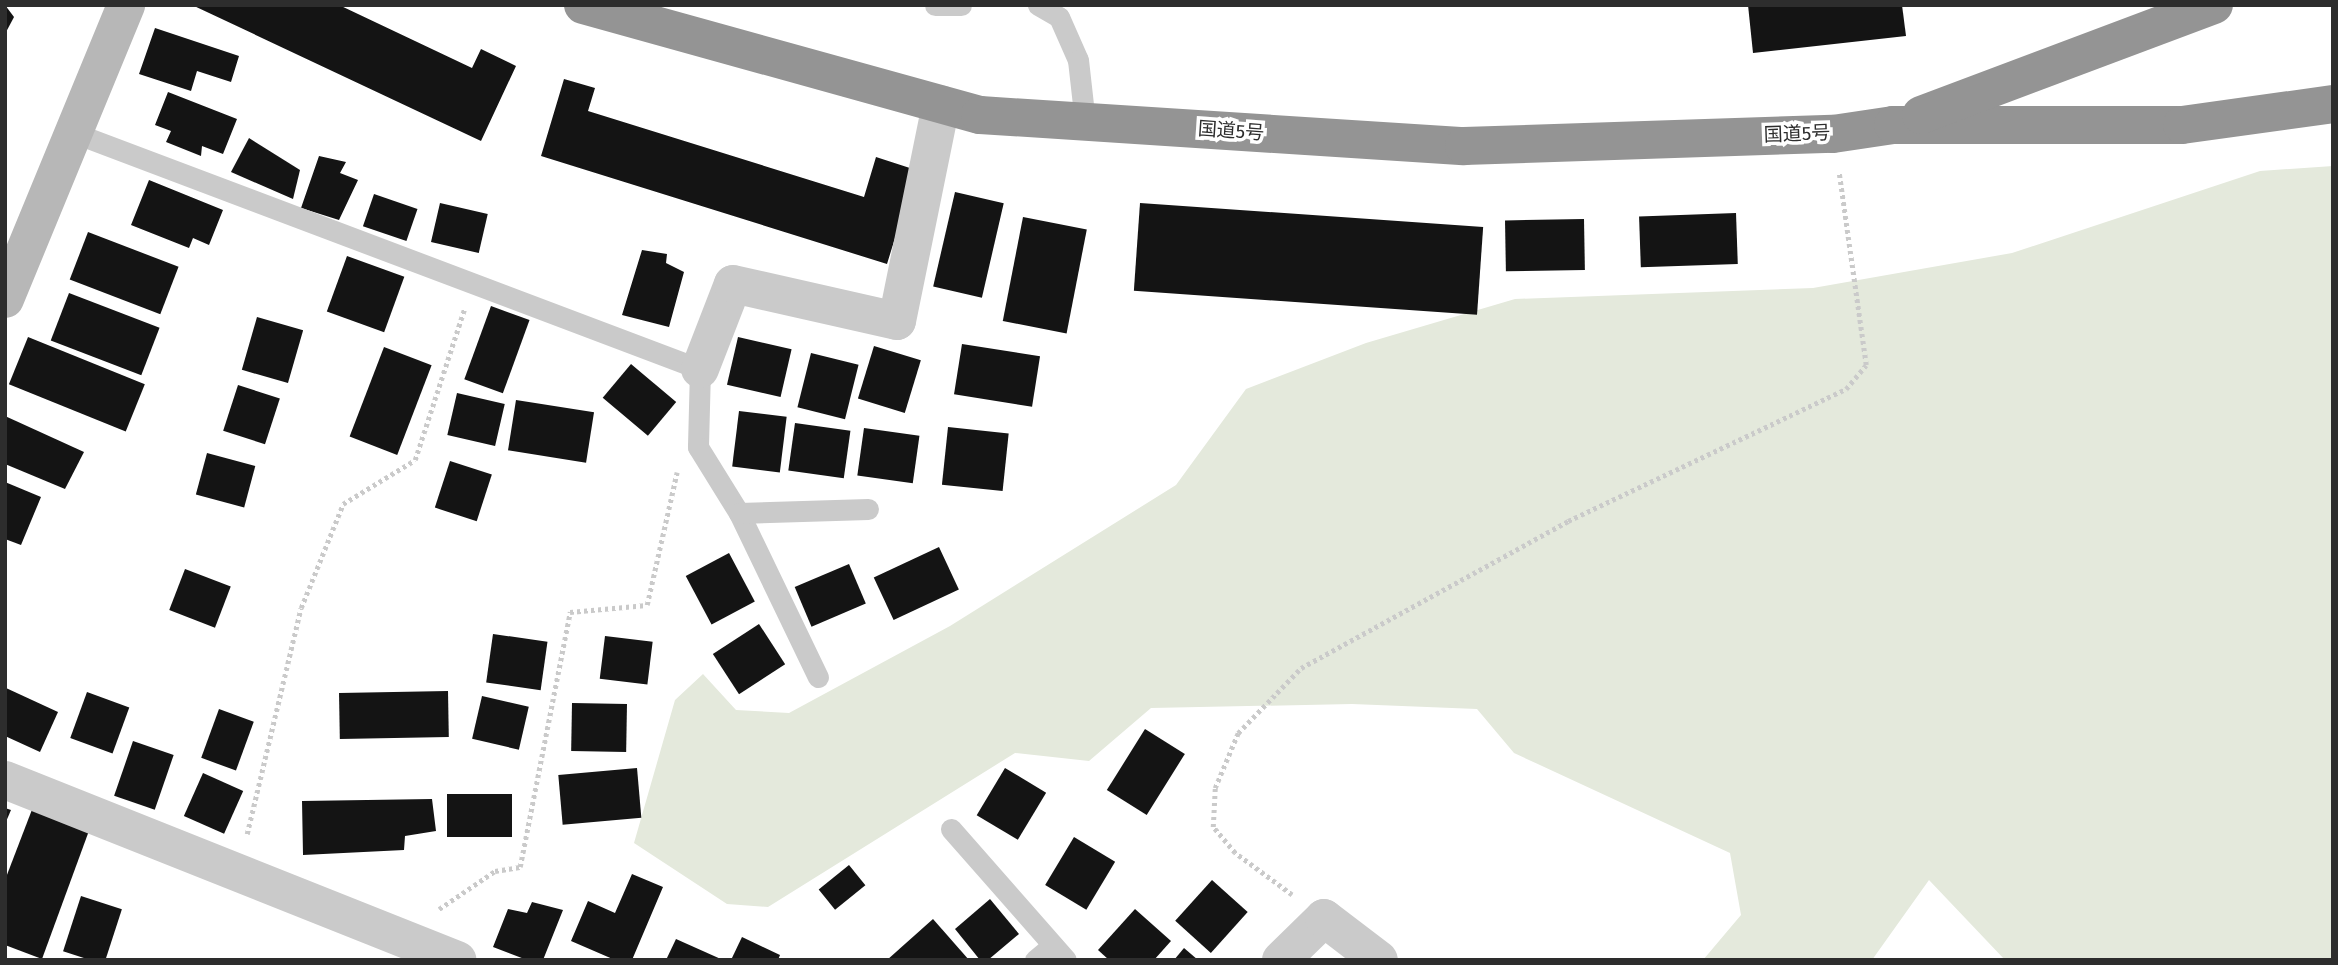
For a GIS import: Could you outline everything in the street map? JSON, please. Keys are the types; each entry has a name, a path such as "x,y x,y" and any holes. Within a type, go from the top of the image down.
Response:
{"highway":[{"name":"国道5号","path":"583,5 980,115 1464,146 1833,134 1893,125 2182,125 2333,104"},
{"name":"国道5号","path":"1893,125 2214,5"}],"street":[{"path":"5,299 126,5"},
{"path":"700,369 733,284 897,321 941,104"},
{"path":"5,779 451,959"},
{"path":"1281,960 1324,918 1379,960"}],"lane":[{"path":"934,5 961,5"},
{"path":"1038,5 1059,17 1079,61 1085,122"},
{"path":"72,132 700,369 698,447 739,513 818,677"},
{"path":"739,513 868,509"},
{"path":"951,829 1060,952 1035,960"}],"path":[{"path":"1324,918 1235,853 1213,827 1215,788 1238,733 1301,668 1568,521 1846,389 1866,365 1833,134"},
{"path":"237,872 301,608 343,504 415,460 473,283"},
{"path":"398,937 495,871 520,867 570,612 647,605 680,460 698,447"}],"shaded area":[{"path":"2333,166 2333,960 2005,960 1929,880 1872,960 1703,960 1741,915 1730,853 1514,753 1477,709 1352,704 1151,708 1089,761 1015,753 768,907 727,904 634,843 675,700 703,674 736,710 789,713 950,626 1176,485 1246,389 1366,343 1515,299 1813,288 2012,253 2260,171"}],"building":[{"path":"5,5 14,17 5,34"},
{"path":"192,5 339,5 472,68 481,49 516,66 481,141"},
{"path":"1748,5 1902,5 1906,36 1753,53"},
{"path":"155,28 239,56 231,82 197,71 191,91 139,74"},
{"path":"564,79 595,88 588,111 864,197 876,157 916,170 887,264 541,156"},
{"path":"168,92 237,119 223,154 202,146 201,156 166,142 171,131 155,125"},
{"path":"249,138 300,170 293,199 231,172"},
{"path":"319,156 346,162 340,173 358,180 339,220 301,208"},
{"path":"149,180 223,210 209,245 193,238 189,248 131,225"},
{"path":"955,192 1004,203 982,298 933,287"},
{"path":"374,194 417,209 406,241 363,226"},
{"path":"440,203 488,214 479,253 431,242"},
{"path":"1140,203 1483,227 1477,315 1134,291"},
{"path":"1736,213 1738,264 1641,267 1639,216"},
{"path":"1023,217 1087,229 1067,333 1003,321"},
{"path":"1584,219 1585,270 1506,271 1505,220"},
{"path":"88,232 179,267 160,314 70,280"},
{"path":"642,250 667,254 666,263 684,272 669,327 622,315"},
{"path":"347,256 404,277 384,332 327,311"},
{"path":"69,293 160,328 141,375 51,341"},
{"path":"491,306 530,320 503,393 464,379"},
{"path":"257,317 303,330 288,383 242,370"},
{"path":"28,337 145,384 126,431 9,384"},
{"path":"738,337 792,349 781,397 727,385"},
{"path":"962,344 1040,356 1032,407 954,394"},
{"path":"874,346 921,360 905,413 858,399"},
{"path":"384,347 432,365 397,455 350,437"},
{"path":"811,353 859,365 845,419 797,407"},
{"path":"631,364 676,402 648,436 603,398"},
{"path":"238,385 280,399 265,444 223,431"},
{"path":"457,393 505,404 495,446 447,435"},
{"path":"516,400 594,412 586,463 508,450"},
{"path":"739,411 787,417 780,472 732,467"},
{"path":"5,416 84,452 65,489 5,464"},
{"path":"795,423 850,431 844,478 788,471"},
{"path":"948,427 1009,433 1003,491 942,485"},
{"path":"864,428 919,436 913,483 857,476"},
{"path":"207,453 255,466 244,507 196,495"},
{"path":"450,461 492,475 477,521 435,508"},
{"path":"5,482 41,497 21,545 5,539"},
{"path":"939,547 959,590 894,620 874,577"},
{"path":"729,553 755,602 712,625 686,576"},
{"path":"849,564 866,604 811,627 795,587"},
{"path":"185,569 231,587 215,628 169,610"},
{"path":"759,624 785,664 739,694 713,654"},
{"path":"493,634 547,642 541,690 486,683"},
{"path":"605,636 653,642 647,685 600,679"},
{"path":"6,688 58,712 40,752 5,736"},
{"path":"448,691 449,737 340,739 339,693"},
{"path":"87,692 129,707 113,753 70,738"},
{"path":"482,696 529,707 519,750 472,739"},
{"path":"572,703 627,704 626,752 571,751"},
{"path":"219,709 254,722 236,771 201,758"},
{"path":"1145,729 1185,754 1147,815 1107,790"},
{"path":"133,741 174,755 155,810 114,796"},
{"path":"637,768 641,818 563,825 558,775"},
{"path":"1005,768 1046,793 1018,840 977,815"},
{"path":"203,773 243,791 224,834 184,816"},
{"path":"447,794 512,794 512,837 447,837"},
{"path":"432,799 436,831 405,836 404,850 303,855 302,801"},
{"path":"33,807 90,828 42,959 5,945 5,880"},
{"path":"5,808 11,810 5,824"},
{"path":"1074,837 1115,862 1086,910 1045,885"},
{"path":"849,865 865,885 835,910 819,890"},
{"path":"632,874 663,887 632,960 615,960 571,941 588,901 615,913"},
{"path":"1212,880 1248,912 1211,953 1175,921"},
{"path":"81,896 122,909 105,960 90,960 63,951"},
{"path":"990,899 1019,934 988,960 980,960 955,929"},
{"path":"532,902 563,910 543,960 527,960 493,947 508,909 527,913"},
{"path":"1135,909 1171,941 1154,960 1109,960 1098,950"},
{"path":"933,919 969,960 887,960"},
{"path":"742,937 780,955 778,960 731,960"},
{"path":"676,939 723,960 666,960"},
{"path":"1184,948 1198,960 1174,960"}]}
